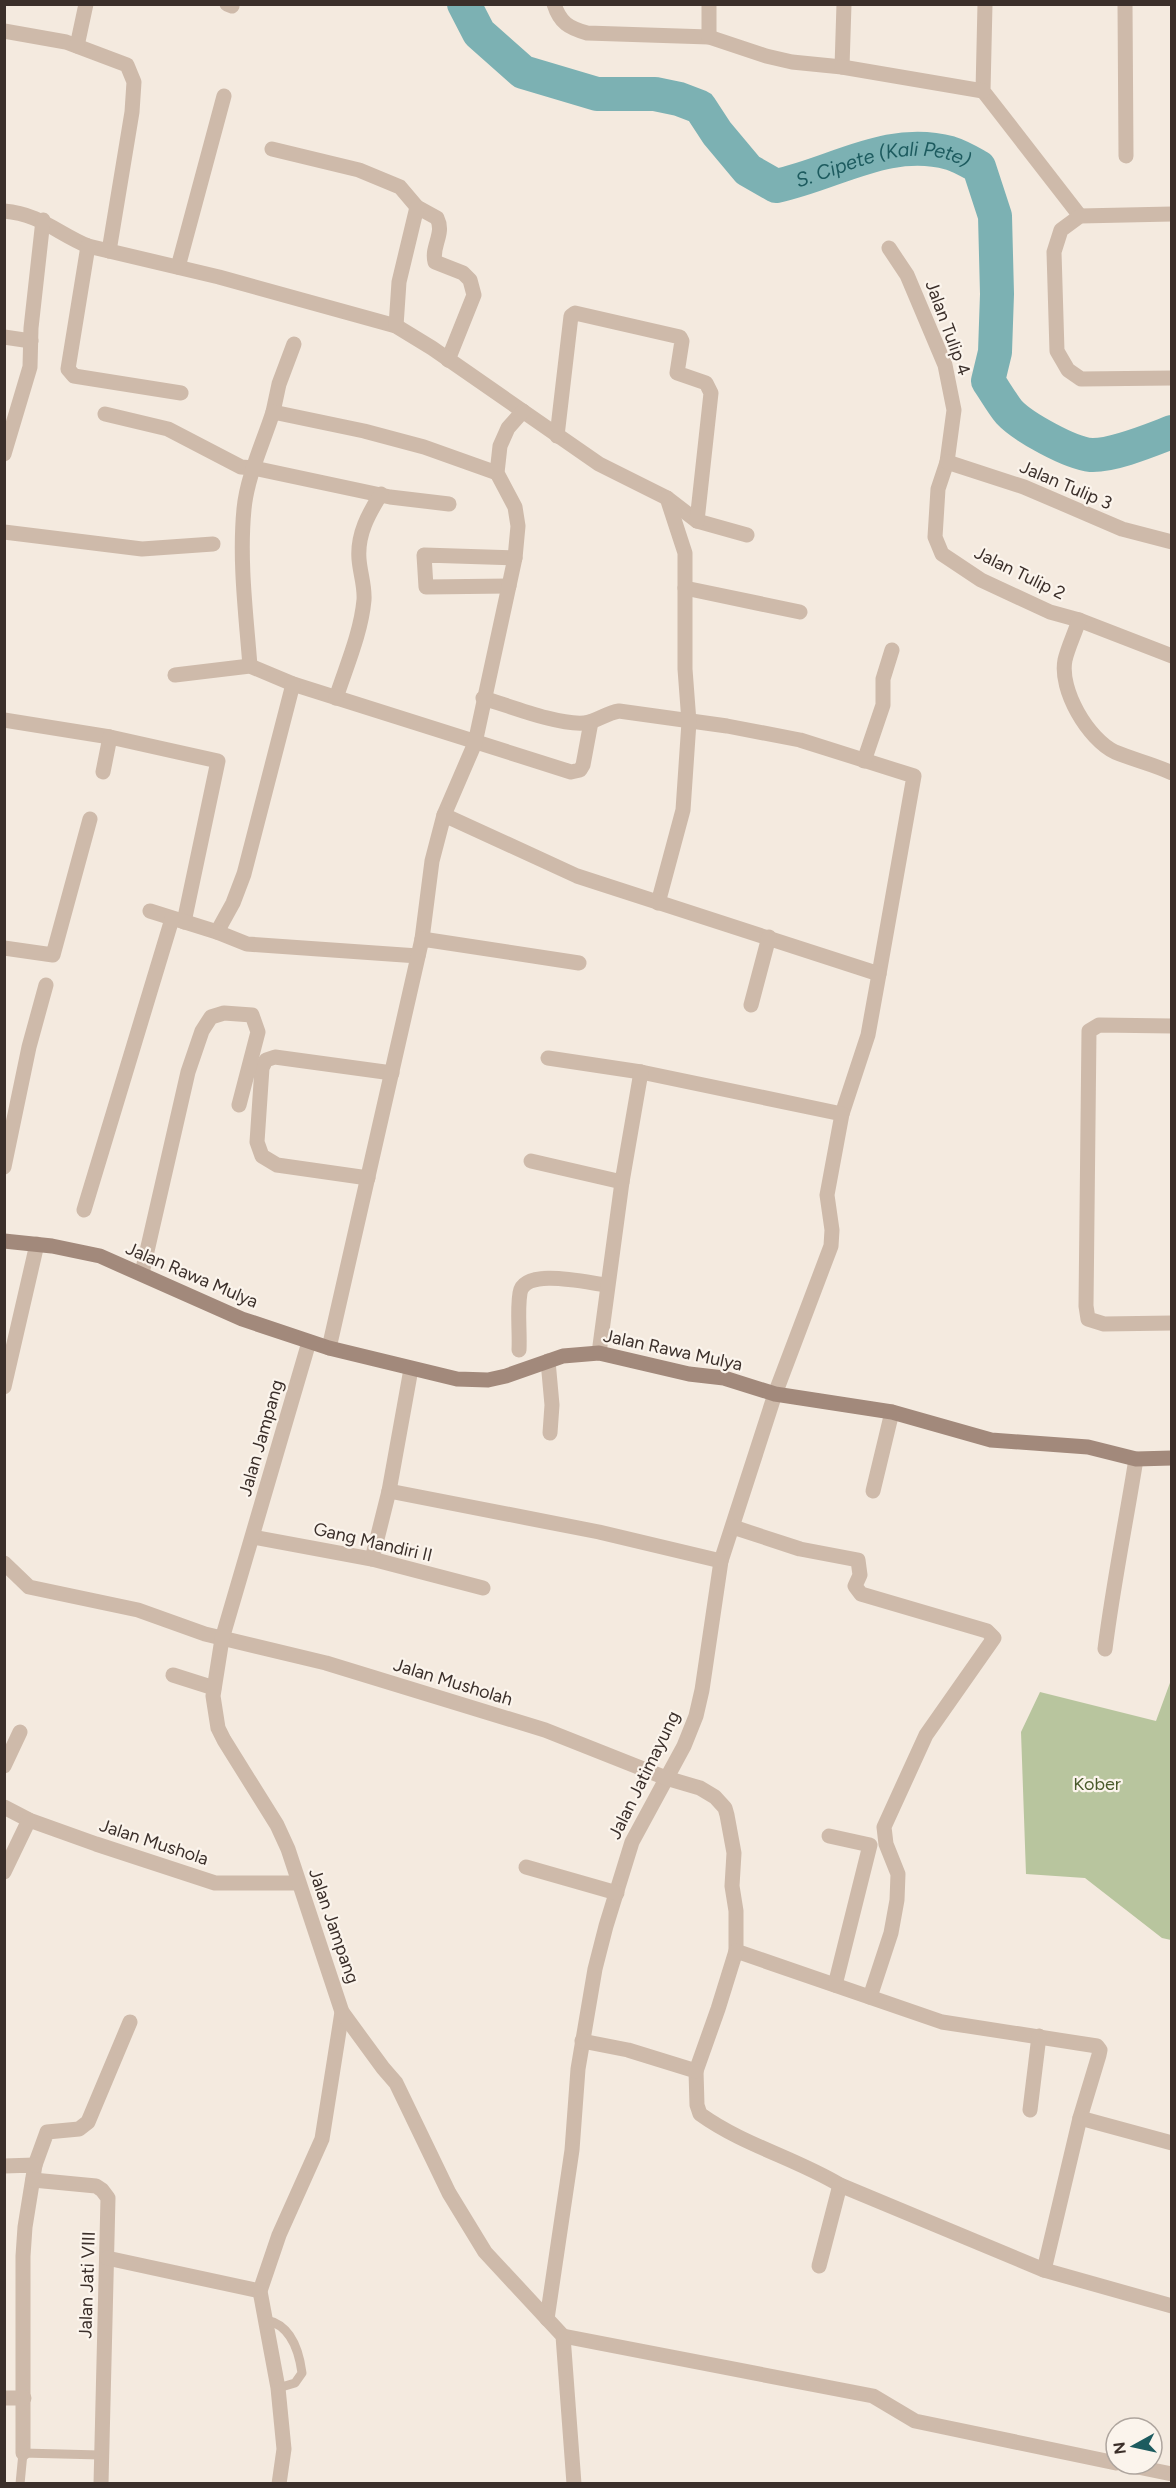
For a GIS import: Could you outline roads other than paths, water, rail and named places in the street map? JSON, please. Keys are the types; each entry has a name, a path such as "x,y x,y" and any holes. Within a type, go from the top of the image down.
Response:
{"main road":[{"name":"Jalan Rawa Mulya","path":"4,1241 37,1244 100,1256 242,1319 309,1342 411,1369 457,1378 488,1380 572,1354 599,1353 689,1374 724,1378 775,1394 892,1412 991,1440 1088,1447 1136,1459 1172,1458"}],"street":[{"path":"77,46 86,4"},
{"path":"554,4 560,19 570,28 587,33 709,37 775,58 983,91"},
{"path":"709,4 709,37"},
{"path":"842,67 844,4"},
{"path":"985,4 983,91 1080,216"},
{"path":"1125,4 1126,156"},
{"path":"4,31 77,46 127,65 134,82 132,112 109,251"},
{"path":"178,267 224,96"},
{"path":"272,149 360,170 400,187 417,207 436,218 441,226 434,256 435,262 464,273 472,286 474,295 448,360"},
{"path":"396,326 399,282 417,207"},
{"path":"4,211 43,220 74,241 88,246 178,267 396,326 599,464 667,498 697,521 747,535"},
{"path":"1172,214 1080,216 1061,230 1054,252 1057,351 1068,370 1081,378 1172,378"},
{"path":"4,454 30,367 43,220"},
{"path":"88,246 68,369 74,376 181,393"},
{"name":"Jalan Tulip 4","path":"889,248 907,275 945,365 954,410 947,462"},
{"path":"557,436 571,316 574,313 680,337 682,341 677,373 706,383 711,393 697,521"},
{"path":"4,337 31,341"},
{"path":"250,666 242,553 244,507 254,468 273,412 279,384 294,344"},
{"path":"329,1348 422,939 432,861 444,815 475,743 509,586 518,526 515,507 497,473 500,446 508,428 523,411"},
{"path":"273,412 364,430 424,447 497,473"},
{"path":"105,414 168,429 241,467 390,497 449,504"},
{"name":"Jalan Tulip 3","path":"947,462 1024,487 1122,530 1172,542"},
{"name":"Jalan Tulip 2","path":"947,462 938,489 935,537 942,554 981,580 1050,612 1172,656"},
{"path":"336,698 364,599 359,558 361,538 367,516 381,494"},
{"path":"658,903 683,810 685,752 689,722 685,669 686,553 667,498"},
{"path":"4,532 142,549 213,544"},
{"path":"509,586 426,587 424,555 514,558"},
{"path":"685,588 800,612"},
{"path":"1079,621 1065,661 1066,682 1072,701 1090,732 1113,751 1172,773"},
{"path":"483,698 560,720 580,723 591,722 619,711 727,726 800,740 864,761 883,705 884,679 892,650"},
{"path":"175,675 250,666 293,684 571,772 576,772 583,765 591,722"},
{"path":"217,932 233,903 244,874 293,684"},
{"path":"4,720 110,737 218,761 178,920 84,1210"},
{"path":"103,772 110,737"},
{"name":"Jalan Jatimayung","path":"547,2319 572,2150 582,2041 595,1969 606,1926 632,1842 684,1746 696,1716 721,1561 775,1394 831,1246 832,1230 827,1195 842,1114 868,1035 914,776 864,761"},
{"path":"444,815 577,876 879,974"},
{"path":"4,948 53,956 90,819"},
{"path":"150,911 247,944 418,956"},
{"path":"751,1005 769,937"},
{"path":"422,939 579,963"},
{"path":"4,1167 29,1047 46,985"},
{"path":"142,1273 188,1072 202,1031 211,1017 224,1013 252,1015 258,1032 239,1105"},
{"path":"1172,1026 1099,1025 1089,1031 1086,1294 1088,1318 1104,1324 1172,1323"},
{"path":"368,1178 277,1165 262,1156 256,1142 262,1068 266,1060 275,1057 392,1073"},
{"path":"548,1058 641,1072 842,1114"},
{"path":"599,1353 622,1182 641,1072"},
{"path":"531,1161 622,1182"},
{"path":"4,1387 37,1244"},
{"path":"519,1350 520,1291 528,1281 542,1278 607,1285"},
{"name":"Jalan Jampang","path":"309,1342 222,1639 213,1696 218,1728 229,1750 277,1825 288,1849 342,2012 396,2083 449,2193 485,2252 563,2336"},
{"path":"548,1360 552,1405 550,1433"},
{"path":"372,1559 389,1491 411,1369"},
{"path":"873,1491 892,1412"},
{"path":"1105,1649 1108,1618 1118,1575 1136,1459"},
{"path":"389,1491 599,1532 721,1561"},
{"path":"733,1527 800,1549 858,1560 860,1575 855,1586 861,1594 987,1631 994,1638 926,1735 884,1827 886,1844 898,1874 897,1900 891,1933 870,1997"},
{"name":"Gang Mandiri II","path":"253,1537 372,1559 483,1588"},
{"name":"Jalan Musholah","path":"4,1563 29,1587 138,1610 222,1639 326,1663 545,1730 666,1778 700,1788 715,1797 725,1808 734,1853 732,1886 736,1911 736,1951 696,2071"},
{"path":"173,1675 214,1688"},
{"path":"4,1766 20,1732"},
{"name":"Jalan Mushola","path":"4,1807 29,1820 215,1883 298,1883"},
{"path":"4,1872 29,1820"},
{"path":"829,1836 870,1845 835,1985"},
{"path":"526,1867 617,1893"},
{"path":"736,1951 942,2022 1093,2044 1101,2050 1080,2118 1044,2270"},
{"path":"279,2484 284,2449 278,2388 260,2291 283,2225 322,2139 342,2012"},
{"path":"23,2453 22,2256 34,2172 47,2132 79,2129 88,2122 130,2022"},
{"path":"1030,2110 1039,2036"},
{"path":"582,2041 628,2050 696,2071 697,2105 700,2114 757,2147 817,2171 840,2185 1044,2270 1172,2306"},
{"path":"1080,2118 1172,2143"},
{"path":"4,2166 34,2172"},
{"name":"Jalan Jati VIII","path":"34,2172 96,2186 102,2190 109,2205 100,2455 101,2484"},
{"path":"819,2266 840,2185"},
{"path":"107,2258 260,2291"},
{"path":"574,2484 563,2336 873,2396 915,2421 1104,2460"},
{"path":"4,2398 24,2398"}],"lane":[{"path":"266,2320 284,2329 300,2354 302,2373 295,2383 278,2388"},
{"path":"20,2484 23,2453 100,2455"}],"waterway":[{"name":"S. Cipete (Kali Pete)","path":"464,4 479,33 523,72 597,94 655,94 679,99 700,107 717,133 748,170 776,186 862,159 905,149 927,149 950,153 979,167 995,216 997,294 995,352 988,381 1006,408 1025,425 1047,438 1071,450 1091,455 1121,450 1172,432"}],"park label":[{"name":"Kober","path":"1097,1784"}]}
